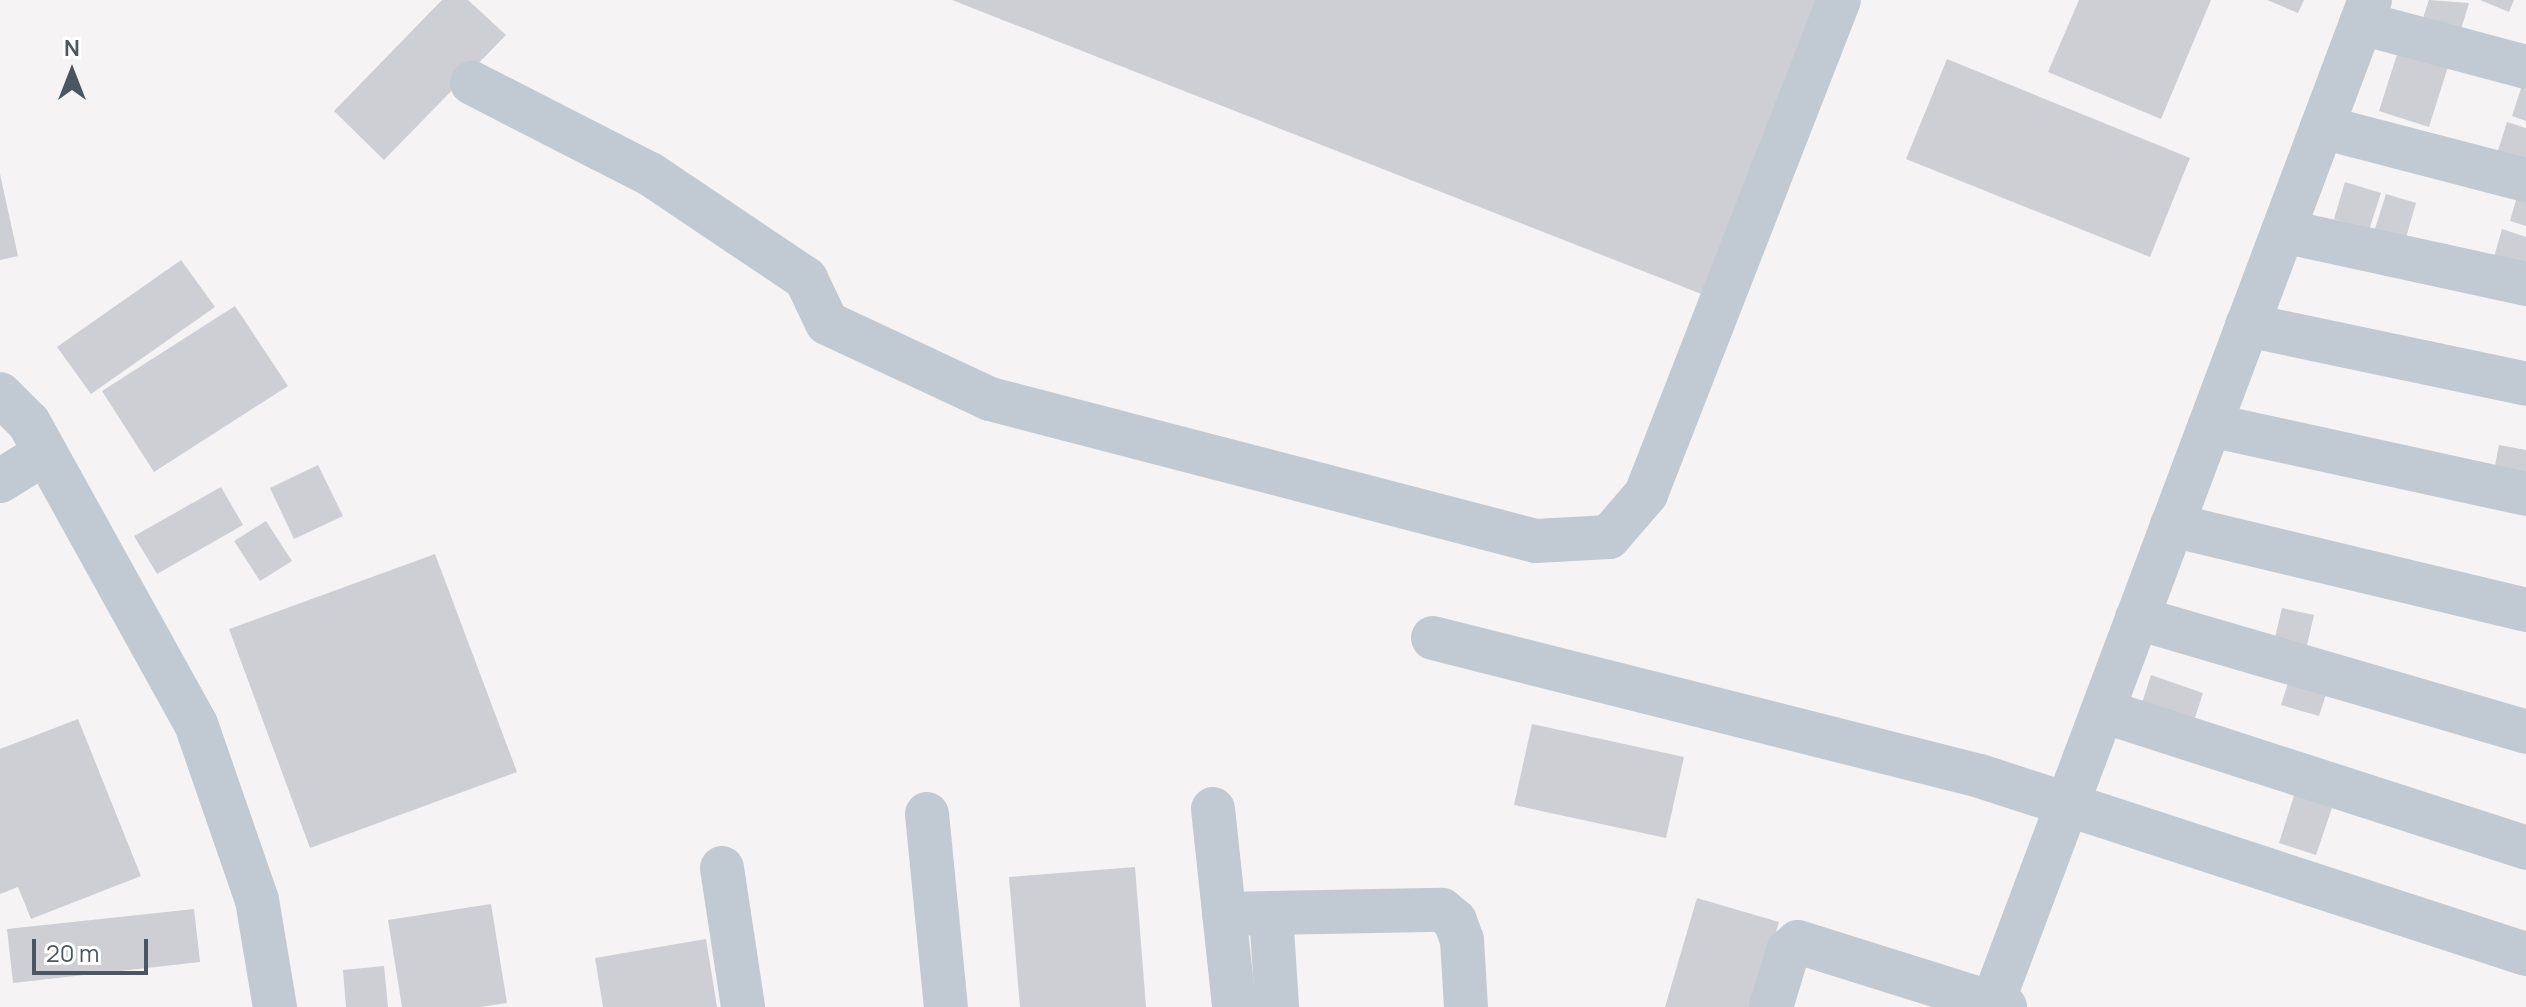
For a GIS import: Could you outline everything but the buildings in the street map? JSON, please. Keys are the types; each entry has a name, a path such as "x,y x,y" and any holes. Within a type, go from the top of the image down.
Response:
{"street":[{"path":"472,83 650,174 806,279 827,323 990,399 1536,541 1609,537 1646,494 1839,0"},
{"path":"1771,1007 1788,951 1798,942 1996,1006 2067,803 2365,12 2526,67"},
{"path":"2322,127 2526,180"},
{"path":"2283,231 2526,284"},
{"path":"2247,325 2526,384"},
{"path":"0,394 29,423 196,724 257,900 275,1007"},
{"path":"2210,425 2526,494"},
{"path":"0,481 45,453"},
{"path":"2172,525 2526,610"},
{"path":"2137,618 2526,732"},
{"path":"1433,638 1980,776 2526,954"},
{"path":"2103,711 2526,848"},
{"path":"1213,809 1234,1007"},
{"path":"927,814 946,1007"},
{"path":"722,868 743,1007"},
{"path":"1224,914 1442,910 1455,921 1462,940 1466,1007"},
{"path":"1271,913 1277,1007"}]}
